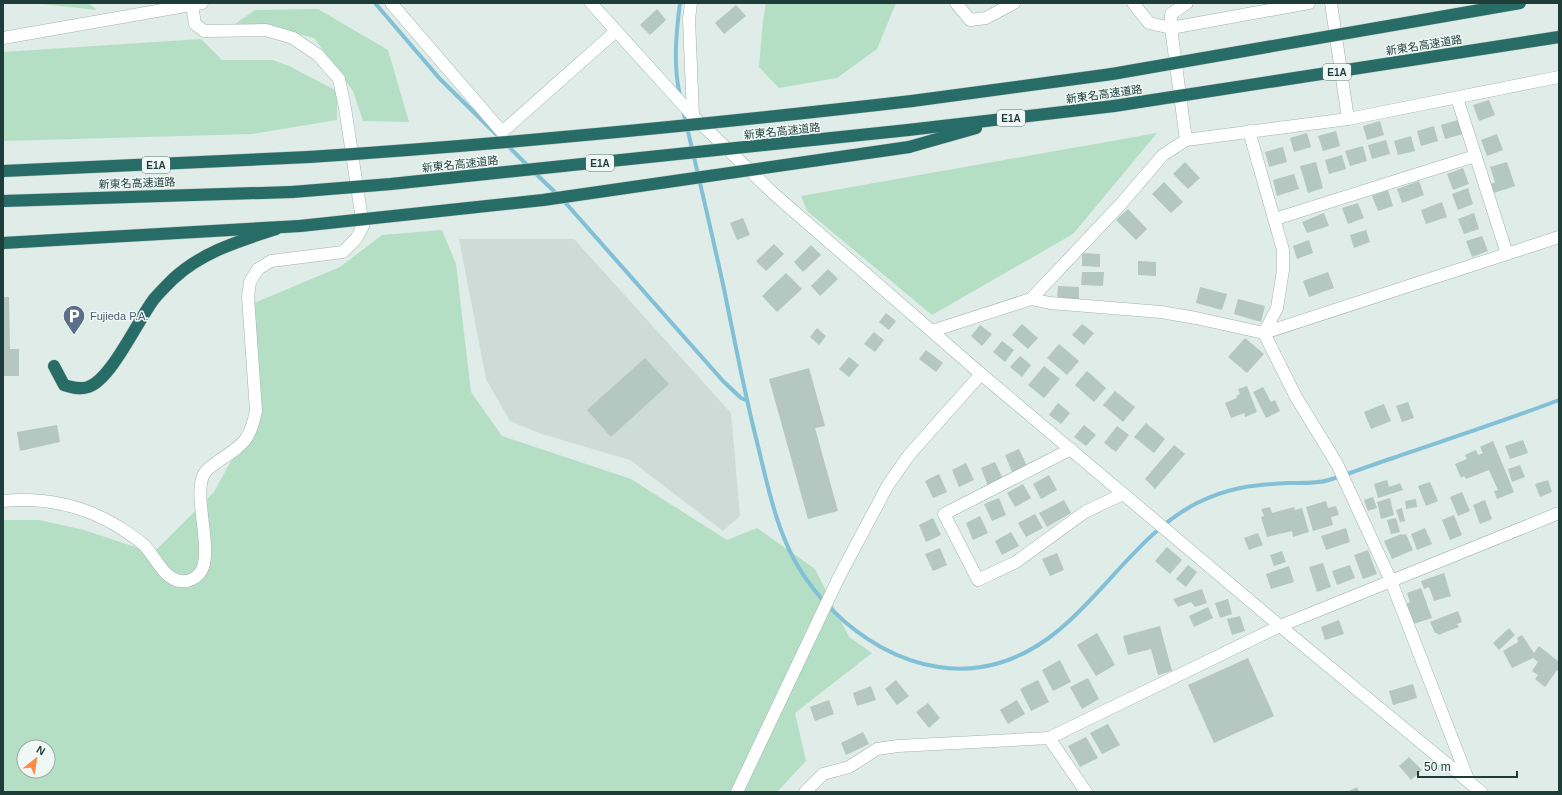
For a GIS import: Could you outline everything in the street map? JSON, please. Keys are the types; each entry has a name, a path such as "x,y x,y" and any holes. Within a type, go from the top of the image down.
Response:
{"highway":[{"path":"1477,11 1504,3"},
{"name":"新東名高速道路","path":"3,171 309,157 415,150 598,134 912,101 1112,74 1520,3"},
{"name":"新東名高速道路","path":"3,201 292,192 391,184 908,130 1114,106 1559,37"},
{"path":"3,244 276,229 543,200 909,147 1008,119"},
{"path":"54,366 64,385 88,387 102,379 154,299 173,279 192,264 224,246 276,229"}],"street":[{"path":"391,3 502,132 616,31"},
{"path":"591,3 693,116 774,194 981,374 1280,626 1481,792"},
{"path":"691,3 689,19 693,116"},
{"path":"956,3 970,20 986,18 1014,3"},
{"path":"1133,3 1149,22 1171,28 1279,6 1309,3"},
{"path":"1186,140 1171,28 1171,14 1187,3"},
{"path":"1331,3 1348,118"},
{"path":"3,38 197,4 196,24 204,31 266,30 293,38 318,55 339,79 345,108 363,226 356,239 343,252 271,261 258,269 250,282 248,297 256,411 252,429 247,440 204,474 201,488 204,552 203,567 198,575 190,582 177,581 168,575 136,538 99,516 79,507 58,503 17,500 3,501"},
{"path":"932,331 1030,299 1120,206 1163,154 1186,140 1348,118 1559,77"},
{"path":"1457,98 1507,254"},
{"path":"1249,131 1283,250 1283,270 1277,308 1264,333"},
{"path":"1275,220 1475,156"},
{"path":"1030,299 1050,303 1168,313 1264,333 1559,236"},
{"path":"1264,333 1296,397 1337,464 1391,581 1469,782"},
{"path":"737,792 821,616 888,485 909,454 981,374"},
{"path":"1071,450 944,514 978,580 1016,562 1086,512 1123,494"},
{"path":"805,792 823,774 849,767 877,749 898,746 1049,738 1280,626 1559,513"},
{"path":"1049,738 1086,792"}],"shaded area":[{"path":"459,239 574,239 731,413 740,516 723,531 630,460 542,434 510,421 486,379"}],"green space":[{"path":"34,3 88,3 97,10"},
{"path":"766,3 896,3 877,49 837,78 779,88 759,67"},
{"path":"318,9 388,50 409,122 363,121 353,91 314,38 260,24 235,24 255,10"},
{"path":"201,39 222,60 273,60 289,66 337,91 337,120 253,134 3,141 3,52"},
{"path":"1157,133 1073,234 932,315 807,211 801,196"},
{"path":"442,230 456,264 471,392 502,436 631,479 727,540 757,528 815,569 849,637 872,653 795,713 806,761 777,792 3,792 3,520 39,520 84,530 153,553 214,492 261,406 254,303 340,267 382,235"}],"building":[{"path":"736,5 746,16 724,34 715,23"},
{"path":"657,9 666,20 650,35 640,25"},
{"path":"1489,100 1495,115 1479,121 1473,105"},
{"path":"1458,120 1463,134 1445,139 1441,125"},
{"path":"1380,121 1384,135 1367,140 1363,126"},
{"path":"1434,126 1438,141 1421,146 1417,131"},
{"path":"1336,131 1340,146 1323,151 1318,136"},
{"path":"1307,133 1311,147 1294,152 1290,138"},
{"path":"1497,134 1503,150 1487,156 1481,140"},
{"path":"1411,136 1415,151 1398,155 1394,141"},
{"path":"1386,140 1390,154 1372,159 1368,145"},
{"path":"1363,146 1367,161 1350,166 1345,151"},
{"path":"1283,147 1287,162 1269,167 1265,152"},
{"path":"1342,155 1346,169 1329,174 1325,160"},
{"path":"1185,162 1200,178 1188,189 1173,174"},
{"path":"1316,162 1323,188 1308,193 1300,166"},
{"path":"1507,162 1515,186 1494,193 1491,184 1495,182 1490,167"},
{"path":"1463,168 1469,184 1453,190 1447,174"},
{"path":"1294,174 1299,189 1277,196 1273,180"},
{"path":"1419,181 1424,195 1402,203 1397,189"},
{"path":"1164,182 1183,202 1171,213 1152,194"},
{"path":"1468,188 1473,204 1458,210 1452,194"},
{"path":"1388,190 1393,206 1378,211 1372,196"},
{"path":"1442,202 1447,217 1426,224 1421,210"},
{"path":"1358,203 1364,218 1348,224 1342,208"},
{"path":"1128,209 1147,229 1136,240 1116,220"},
{"path":"1324,213 1329,226 1307,233 1302,222"},
{"path":"1474,213 1479,229 1464,234 1458,219"},
{"path":"743,218 750,235 737,240 730,223"},
{"path":"1366,230 1370,242 1354,248 1350,235"},
{"path":"1482,236 1488,251 1472,257 1466,241"},
{"path":"1309,240 1313,253 1297,259 1293,246"},
{"path":"774,244 784,254 766,271 756,261"},
{"path":"811,245 821,255 803,272 794,262"},
{"path":"1082,253 1100,254 1100,267 1082,266"},
{"path":"1138,261 1156,262 1156,276 1138,275"},
{"path":"828,269 838,279 820,296 811,286"},
{"path":"1082,272 1104,272 1103,286 1081,285"},
{"path":"1328,272 1334,288 1309,297 1303,281"},
{"path":"786,273 802,289 777,312 762,296"},
{"path":"1058,286 1079,287 1079,301 1057,300"},
{"path":"1200,287 1227,294 1222,310 1196,303"},
{"path":"3,297 9,297 10,349 19,349 19,376 3,376"},
{"path":"1238,299 1265,306 1261,322 1234,314"},
{"path":"886,313 896,321 889,330 879,322"},
{"path":"1022,324 1038,338 1028,349 1012,335"},
{"path":"1082,324 1094,333 1084,345 1072,335"},
{"path":"980,325 992,334 982,346 971,336"},
{"path":"817,328 826,336 819,345 810,337"},
{"path":"874,332 884,340 875,352 864,344"},
{"path":"1245,338 1264,354 1247,373 1228,357"},
{"path":"1002,341 1014,350 1005,362 993,352"},
{"path":"1059,344 1079,361 1067,375 1047,358"},
{"path":"926,350 943,363 936,372 919,359"},
{"path":"1020,356 1031,365 1022,377 1010,367"},
{"path":"849,357 859,365 849,377 839,369"},
{"path":"645,358 669,384 611,437 587,410"},
{"path":"1044,366 1060,379 1044,398 1028,385"},
{"path":"809,368 825,426 815,428 838,511 808,519 769,379"},
{"path":"1087,371 1106,388 1094,402 1075,385"},
{"path":"1247,386 1257,412 1245,417 1244,413 1231,418 1225,403 1237,398 1236,396 1240,394 1238,389"},
{"path":"1263,387 1271,402 1275,400 1280,411 1266,418 1253,392"},
{"path":"1115,391 1135,407 1123,422 1103,405"},
{"path":"1408,402 1414,418 1402,422 1396,406"},
{"path":"1058,403 1070,413 1061,424 1049,415"},
{"path":"1384,404 1391,421 1371,429 1364,412"},
{"path":"1146,423 1165,439 1154,453 1134,437"},
{"path":"57,425 60,442 20,451 17,432"},
{"path":"1084,425 1096,435 1086,446 1074,437"},
{"path":"1117,426 1129,435 1116,452 1104,443"},
{"path":"1523,440 1528,453 1510,459 1505,446"},
{"path":"1493,441 1514,492 1497,499 1494,491 1498,490 1489,470 1466,479 1464,476 1461,478 1455,464 1467,459 1465,455 1476,450 1478,455 1483,453 1480,447"},
{"path":"1174,445 1185,454 1155,489 1145,479"},
{"path":"1019,449 1027,466 1012,472 1005,455"},
{"path":"995,462 1003,479 988,486 981,468"},
{"path":"966,463 974,480 959,487 952,470"},
{"path":"1520,465 1525,477 1512,482 1508,469"},
{"path":"939,474 947,492 933,498 925,481"},
{"path":"1049,475 1057,490 1041,499 1033,484"},
{"path":"1387,480 1389,487 1400,483 1403,490 1378,498 1374,484"},
{"path":"1548,480 1552,492 1540,497 1535,484"},
{"path":"1430,482 1438,501 1426,506 1418,486"},
{"path":"1023,484 1031,498 1015,507 1007,493"},
{"path":"1462,492 1470,511 1458,516 1450,497"},
{"path":"1373,497 1377,508 1368,511 1364,500"},
{"path":"999,498 1006,515 992,521 984,504"},
{"path":"1390,498 1394,515 1381,519 1377,502"},
{"path":"1416,499 1417,507 1406,509 1405,501"},
{"path":"1064,500 1071,513 1047,527 1039,513"},
{"path":"1485,500 1492,519 1480,524 1473,505"},
{"path":"1326,501 1328,508 1336,506 1339,515 1331,517 1333,525 1313,531 1306,507"},
{"path":"1270,507 1272,513 1294,507 1295,510 1302,508 1309,532 1293,537 1292,531 1267,537 1261,517 1264,516 1261,509"},
{"path":"1402,508 1405,521 1400,522 1396,510"},
{"path":"1035,514 1043,528 1026,537 1018,523"},
{"path":"1454,515 1462,535 1450,540 1442,520"},
{"path":"980,516 988,533 973,540 966,523"},
{"path":"933,518 941,535 926,542 919,525"},
{"path":"1396,518 1400,532 1391,534 1387,520"},
{"path":"1346,528 1350,542 1326,550 1321,536"},
{"path":"1425,528 1432,544 1417,550 1411,534"},
{"path":"1011,532 1019,546 1002,555 995,541"},
{"path":"1258,533 1263,545 1249,550 1244,538"},
{"path":"1401,534 1406,534 1413,550 1392,559 1384,541"},
{"path":"1167,547 1182,560 1170,574 1155,561"},
{"path":"940,548 947,565 933,571 925,554"},
{"path":"1368,550 1377,574 1363,579 1354,555"},
{"path":"1282,551 1286,562 1274,566 1270,555"},
{"path":"1057,553 1064,570 1050,576 1042,559"},
{"path":"1323,563 1331,587 1317,592 1309,567"},
{"path":"1188,565 1197,572 1186,587 1176,579"},
{"path":"1350,565 1355,578 1337,585 1332,571"},
{"path":"1289,566 1294,582 1271,589 1266,574"},
{"path":"1444,573 1451,596 1434,601 1429,587 1424,589 1421,581"},
{"path":"1421,588 1432,618 1413,624 1406,604 1410,602 1407,593"},
{"path":"1202,589 1207,603 1195,607 1191,602 1178,607 1173,599"},
{"path":"1228,599 1232,614 1220,618 1215,603"},
{"path":"1208,607 1213,618 1194,627 1189,616"},
{"path":"1458,611 1462,622 1457,624 1459,627 1438,635 1435,633 1430,622"},
{"path":"1240,616 1245,631 1232,635 1227,619"},
{"path":"1339,620 1344,634 1325,640 1321,627"},
{"path":"1160,626 1172,671 1158,675 1151,649 1128,655 1123,636"},
{"path":"1509,628 1515,635 1499,650 1493,643"},
{"path":"1097,633 1115,665 1096,676 1077,645"},
{"path":"1522,635 1534,653 1539,646 1559,662 1559,672 1557,670 1545,687 1535,679 1538,675 1532,671 1538,662 1533,658 1512,668 1503,651 1518,642 1517,638"},
{"path":"1248,658 1274,716 1214,743 1188,685"},
{"path":"1060,660 1071,682 1053,691 1042,670"},
{"path":"1088,678 1099,699 1082,709 1070,687"},
{"path":"896,680 909,696 897,705 885,689"},
{"path":"1038,680 1049,702 1031,711 1020,689"},
{"path":"1413,684 1417,698 1393,705 1389,691"},
{"path":"871,686 876,700 857,706 853,693"},
{"path":"829,700 834,714 815,721 810,707"},
{"path":"1017,700 1025,714 1008,724 1000,710"},
{"path":"928,703 940,718 929,728 916,712"},
{"path":"1108,724 1120,745 1102,754 1090,733"},
{"path":"863,732 869,744 846,755 841,743"},
{"path":"1086,737 1098,758 1080,767 1068,746"},
{"path":"1409,757 1422,770 1411,780 1399,766"},
{"path":"1357,787 1359,792 1347,792"}],"waterway":[{"path":"375,3 440,79 502,140"},
{"path":"680,3 676,38 676,73 680,96"},
{"path":"683,110 771,500 788,548 813,588 833,611 856,631 882,648 909,660 939,667 969,668 999,663 1029,651 1055,633 1079,612 1123,564 1170,520 1197,503 1220,493 1252,486 1288,483 1314,483 1329,480 1497,423 1559,400"},
{"path":"507,145 529,167"},
{"path":"534,172 558,195"},
{"path":"563,200 723,381 741,398 746,400"}],"place":[{"name":"Fujieda P.A.","path":"74,336"}]}
